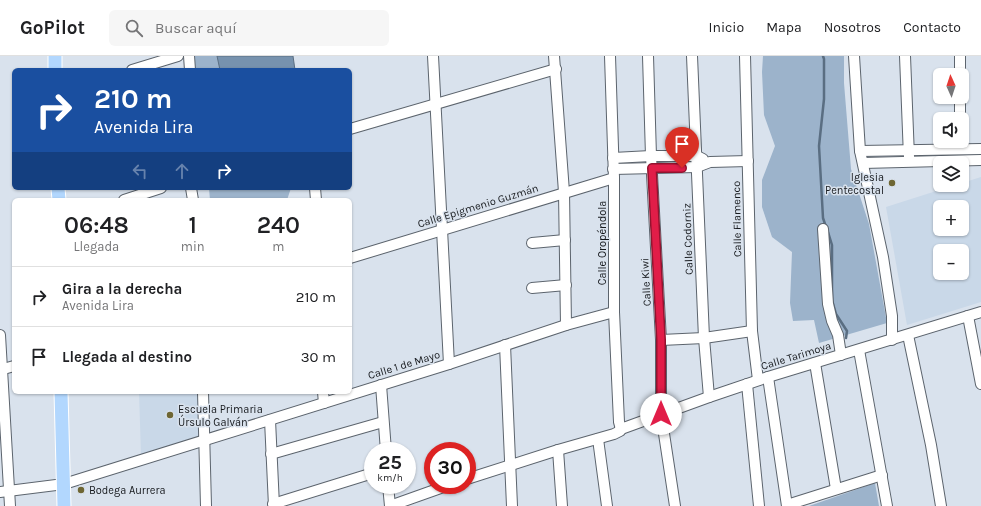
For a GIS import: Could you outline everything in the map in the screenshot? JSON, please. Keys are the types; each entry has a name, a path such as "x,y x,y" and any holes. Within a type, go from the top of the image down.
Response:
{"main road":[{"path":"55,56 55,68"},
{"path":"61,394 64,506"}],"street":[{"path":"139,68 178,56"},
{"path":"189,56 190,68"},
{"path":"433,56 449,364"},
{"path":"554,56 564,192 566,325"},
{"name":"Calle Oropéndola","path":"610,56 613,158 614,312 621,429"},
{"name":"Calle Kiwi","path":"648,56 651,156 661,340 661,414 675,506"},
{"name":"Calle Codorniz","path":"692,56 704,338 709,397"},
{"name":"Calle Flamenco","path":"745,56 752,331 763,379 787,506"},
{"path":"854,56 860,150 883,257 892,316 892,340"},
{"path":"905,56 909,162"},
{"path":"960,56 960,68"},
{"path":"352,128 556,69"},
{"path":"969,147 981,149"},
{"path":"860,150 908,150 933,148"},
{"path":"613,158 697,156 710,162 748,161"},
{"path":"863,163 981,160"},
{"name":"Calle Epigmenio Guzmán","path":"352,257 564,192 613,173 652,168 697,167 710,162"},
{"path":"130,198 155,190"},
{"path":"822,229 828,304 832,321 838,335 841,355"},
{"path":"532,243 565,240"},
{"path":"532,288 566,285"},
{"name":"Calle 1 de Mayo","path":"5,491 64,484 449,364 566,325 614,312"},
{"name":"Calle Tarimoya","path":"476,476 614,434 621,429 746,384 981,312"},
{"path":"968,316 981,384"},
{"path":"661,340 704,338 752,331"},
{"path":"0,335 5,491 10,506"},
{"path":"908,335 931,445 941,506"},
{"path":"505,345 512,506"},
{"path":"859,350 887,506"},
{"path":"815,363 836,489"},
{"path":"1,371 12,367"},
{"path":"746,384 759,506"},
{"path":"381,385 385,442"},
{"path":"203,394 206,506"},
{"path":"323,394 324,403"},
{"path":"270,420 273,505 364,476"},
{"path":"271,454 383,422"},
{"path":"598,439 607,506"},
{"path":"558,450 562,506"},
{"path":"787,506 882,475"},
{"path":"389,494 390,506 425,494"}],"shaded area":[{"path":"193,56 291,56 292,68 194,68"},
{"path":"217,56 293,56 295,68 220,68"},
{"path":"763,56 844,56 844,83 851,169 869,224 887,323 819,343 814,320 793,321 790,303 792,252 772,237 762,207 762,180 775,146 764,115 762,72"},
{"path":"981,177 981,302 907,325 886,207 933,192 969,192 969,181"},
{"path":"209,190 290,190 288,198 210,198"},
{"name":"Escuela Primaria Úrsulo Galván","path":"139,394 199,394 202,437 141,456"},
{"path":"875,483 879,506 809,506"}],"waterway":[{"path":"823,56 824,99 819,146 823,218 826,227"},
{"path":"828,232 832,245 832,300 836,314 847,331 846,338"}],"place":[{"name":"Iglesia Pentecostal","path":"892,183"},
{"name":"Escuela Primaria Úrsulo Galván","path":"170,415"},
{"name":"Bodega Aurrera","path":"81,490"}],"route":[{"path":"661,414 661,340 652,168 682,168"}]}
